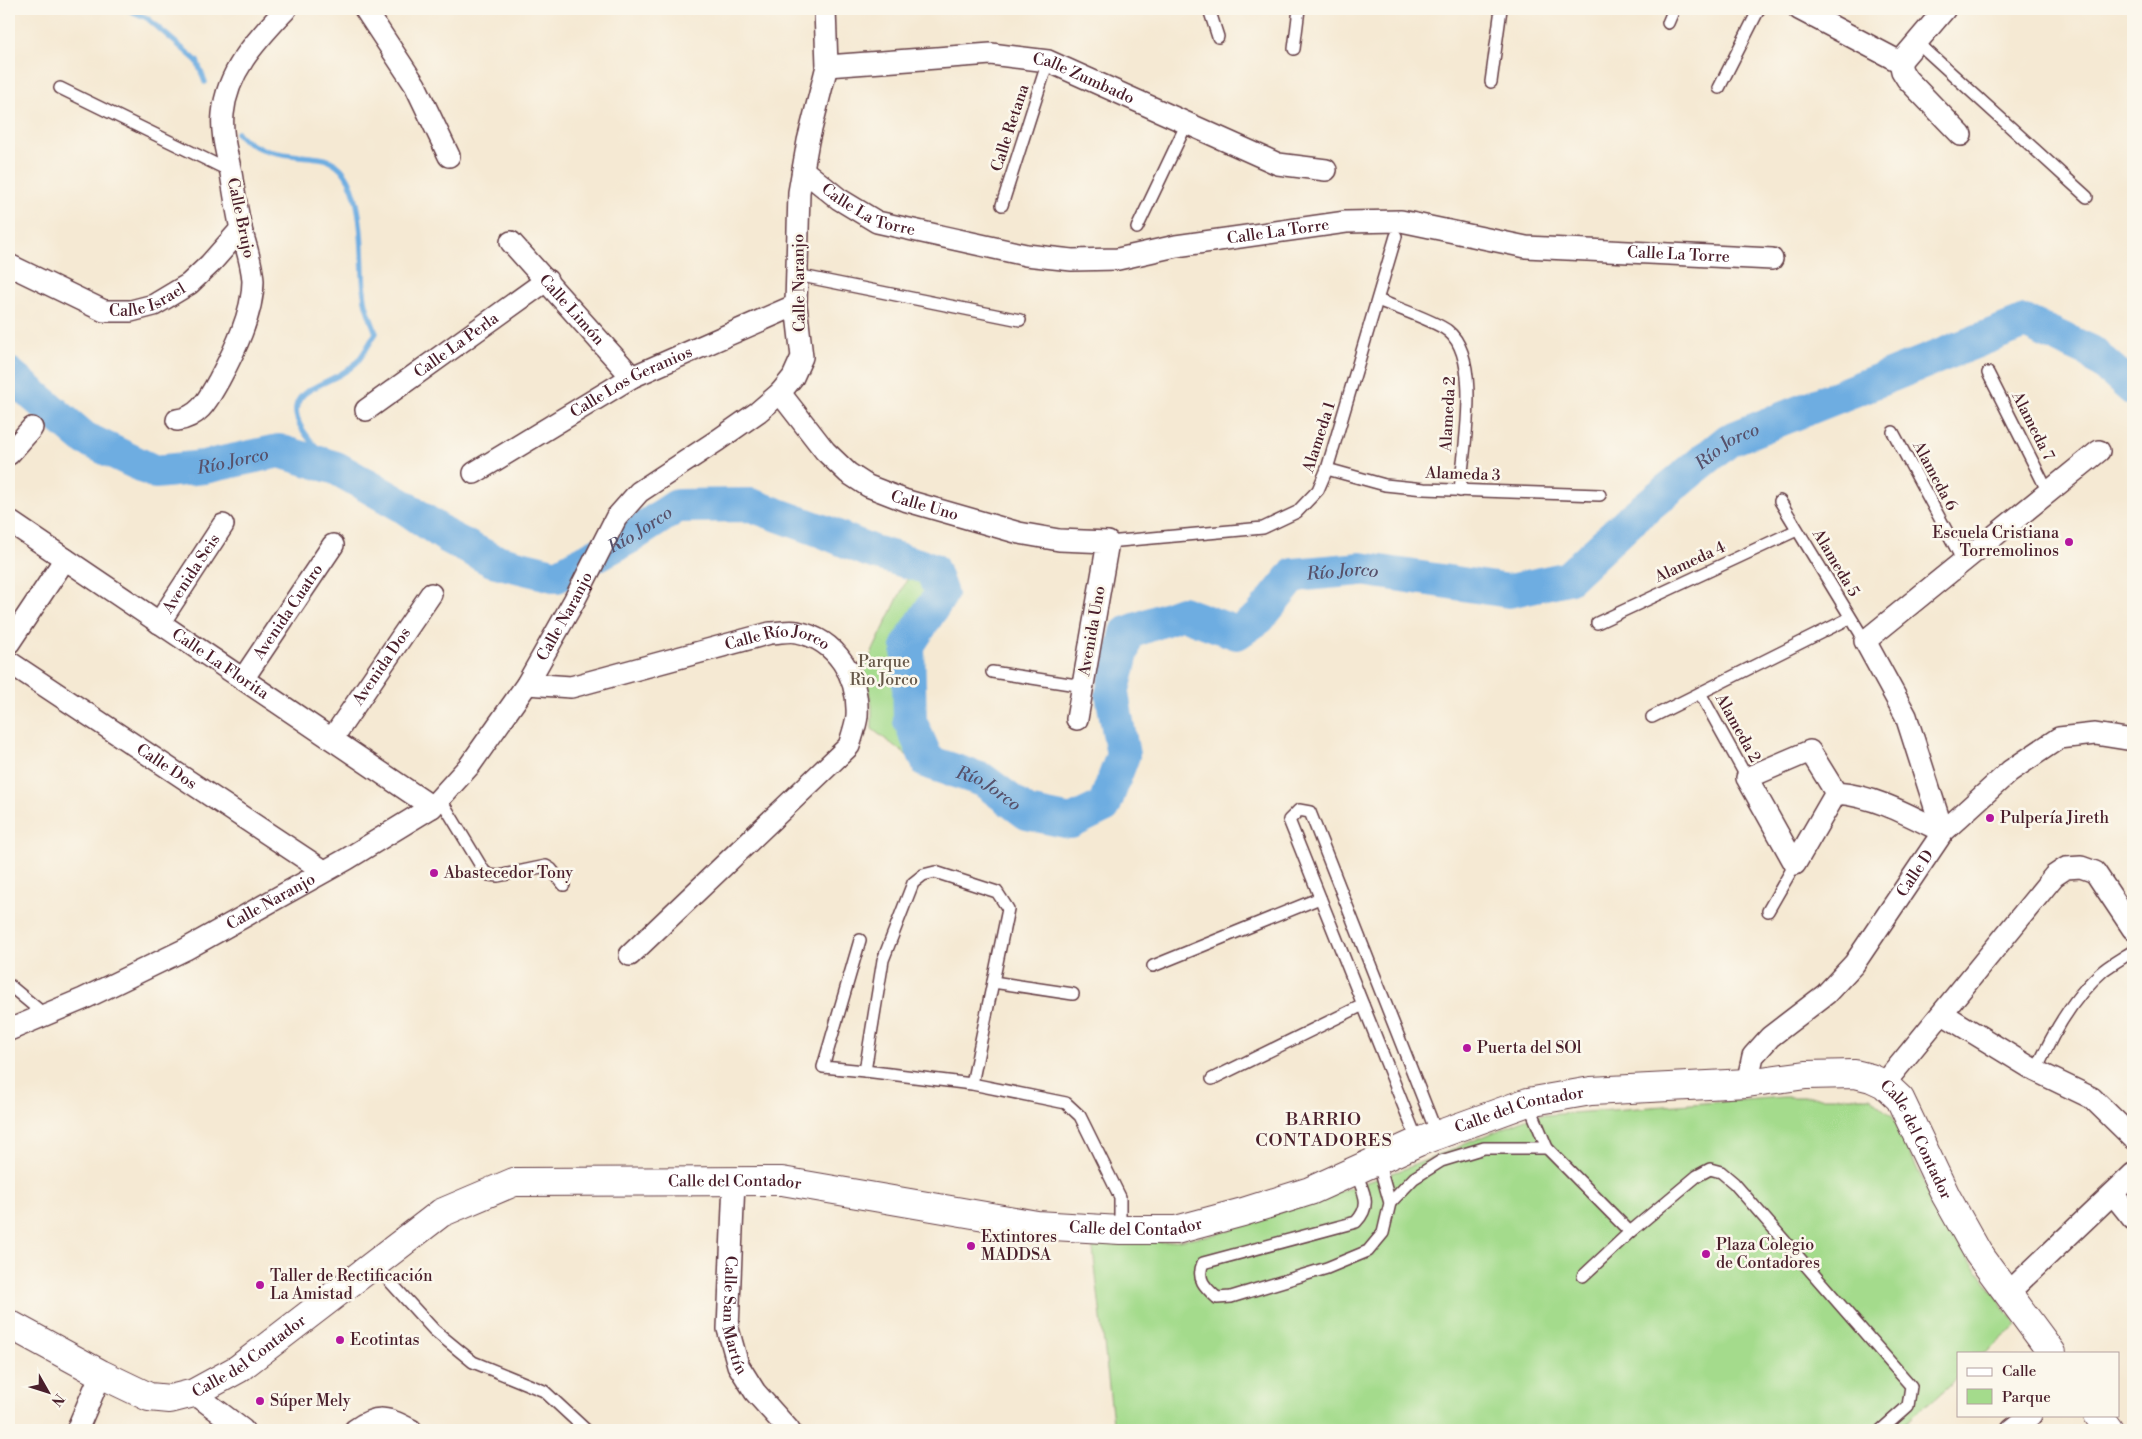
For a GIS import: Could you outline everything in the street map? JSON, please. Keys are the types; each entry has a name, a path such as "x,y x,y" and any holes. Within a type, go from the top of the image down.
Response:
{"street":[{"name":"Calle Brujo","path":"177,420 188,418 203,407 236,348 253,282 251,260 241,229 223,141 223,113 227,95 236,71 245,56 286,9"},
{"path":"365,9 415,85 449,156"},
{"name":"Calle Naranjo","path":"9,1030 83,999 186,949 324,871 436,803 470,765 527,684 574,601 616,518 639,492 742,424 780,393 793,377 802,357 796,304 799,192 827,66 825,9"},
{"path":"1799,9 1900,62 1902,71 1907,79 1961,135"},
{"path":"1900,62 1944,9"},
{"name":"Calle Zumbado","path":"827,66 991,54 1048,61 1278,164 1326,170"},
{"name":"Calle La Torre","path":"803,170 839,199 877,222 1026,254 1072,260 1118,259 1176,246 1346,222 1392,221 1526,247 1772,259"},
{"name":"Calle Israel","path":"9,265 104,311 131,310 154,305 189,284 210,264 241,229"},
{"name":"Calle Limón","path":"511,242 632,377"},
{"name":"Calle La Perla","path":"366,410 547,280"},
{"name":"Calle Los Geranios","path":"474,474 632,377 796,304"},
{"name":"Calle Uno","path":"780,393 826,451 848,473 868,486 904,500 1019,532 1059,540 1108,542"},
{"path":"9,454 32,428"},
{"path":"1943,832 1906,716 1865,641 2049,494 2099,451"},
{"name":"Calle La Florita","path":"9,521 332,739 436,803"},
{"name":"Avenida Seis","path":"158,623 222,526"},
{"name":"Avenida Uno","path":"1076,719 1108,542"},
{"name":"Avenida Cuatro","path":"243,680 333,545"},
{"path":"9,643 65,559"},
{"name":"Avenida Dos","path":"332,739 431,594"},
{"name":"Calle Río Jorco","path":"527,684 571,687 770,633 796,631 822,641 850,672 856,693 857,717 849,746 630,955"},
{"name":"Calle Dos","path":"9,662 324,871"},
{"name":"Calle D","path":"1747,1083 1753,1056 1770,1037 1826,994 1854,964 1943,832 2010,771 2059,738 2095,734 2133,740"},
{"path":"1795,864 1747,778 1810,751 1836,793"},
{"path":"1836,793 1860,795 1910,815 1943,832"},
{"path":"1795,864 1836,793"},
{"path":"1884,1084 2054,876 2066,868 2081,867 2094,872 2133,929"},
{"path":"1943,1014 2036,1071 2092,1098 2133,1138"},
{"name":"Calle del Contador","path":"9,1324 101,1374 149,1397 170,1399 194,1393 238,1369 441,1213 514,1182 782,1181 1037,1225 1120,1230 1176,1230 1310,1191 1428,1138 1528,1102 1591,1091 1747,1083 1806,1075 1855,1074 1884,1084 1900,1100 1946,1196 1978,1253 2051,1352"},
{"path":"2007,1294 2133,1174"},
{"name":"Calle San Martín","path":"734,1181 728,1329 742,1372 755,1392 789,1430"},
{"path":"2113,1194 2133,1219"},
{"path":"77,1430 101,1374"},
{"path":"194,1393 244,1430"},
{"path":"2012,1430 2029,1416"},
{"path":"2099,1416 2109,1430"},
{"path":"355,1430 375,1419 388,1418 411,1430"}],"lane":[{"path":"1209,9 1218,37"},
{"path":"1294,49 1299,9"},
{"path":"1491,82 1501,9"},
{"path":"1668,23 1674,9"},
{"path":"1720,88 1759,9"},
{"path":"1917,42 2087,198"},
{"name":"Calle Retana","path":"1002,205 1048,61"},
{"path":"60,88 230,171"},
{"path":"1136,228 1187,123"},
{"name":"Alameda 1","path":"1108,542 1263,528 1297,512 1318,490 1327,469 1396,236"},
{"path":"797,275 1020,320"},
{"name":"Alameda 2","path":"1378,300 1448,330 1458,342 1465,357 1469,380 1460,491"},
{"name":"Alameda 7","path":"1988,373 2049,494"},
{"name":"Alameda 6","path":"1892,432 1964,563"},
{"name":"Alameda 3","path":"1327,469 1385,485 1460,491 1600,495"},
{"name":"Alameda 5","path":"1780,502 1865,641"},
{"name":"Alameda 4","path":"1597,623 1797,530"},
{"path":"1652,717 1850,618"},
{"path":"992,672 1082,686"},
{"name":"Alameda 2","path":"1700,693 1747,778"},
{"path":"436,803 484,871 498,876 546,866 551,869 564,885"},
{"path":"1298,810 1310,812 1428,1138 1363,1005 1289,820 1298,810"},
{"path":"1768,911 1795,864"},
{"path":"865,1072 883,960 913,883 923,875 935,872 997,892 1004,899 1008,909 972,1084"},
{"path":"1153,966 1320,898"},
{"path":"860,940 823,1066 972,1084 1066,1103 1080,1116 1120,1197 1120,1230"},
{"path":"2036,1071 2051,1036 2074,1003 2104,970 2133,951"},
{"path":"994,982 1073,994"},
{"path":"9,985 45,1015"},
{"path":"1212,1079 1363,1005"},
{"path":"1528,1102 1547,1148 1630,1232"},
{"path":"1367,1166 1367,1206 1365,1213 1356,1222 1203,1263 1200,1279 1217,1298 1231,1297 1326,1268 1368,1252 1383,1233 1390,1203 1414,1178 1442,1161 1484,1148 1547,1148"},
{"path":"1367,1166 1390,1203"},
{"path":"1583,1276 1630,1232 1697,1176 1710,1169 1721,1172 1734,1183 1911,1386 1908,1406 1881,1430"},
{"path":"374,1264 434,1330 473,1362 544,1391 586,1430"}],"green space":[{"name":"Parque Rìo Jorco","path":"909,575 929,588 931,596 900,642 904,724 922,767 872,729 872,706 864,669"},
{"path":"1783,1097 1870,1097 1892,1116 1943,1223 2017,1325 1987,1352 1957,1352 1957,1378 1898,1430 1114,1430 1092,1241 1165,1242 1217,1234 1407,1168 1533,1116"}],"waterway":[{"path":"127,9 147,18 197,61 205,82"},
{"path":"237,133 254,146 264,150 286,155 319,158 336,164 347,177 355,195 362,240 365,300 376,333 365,352 352,367 311,389 300,398 296,408 297,419 302,430 336,468"},
{"name":"Río Jorco","path":"9,374 84,438 155,472 204,467 279,451 336,468 403,506 448,537 492,560 557,576 630,537 677,506 751,505 870,551 932,569 941,594 908,645 910,721 928,762 983,780 1027,813 1071,822 1104,806 1123,755 1112,694 1127,633 1182,613 1237,633 1259,618 1294,575 1361,569 1509,591 1568,578 1629,521 1729,440 2025,322 2091,352 2133,389"}],"place":[{"name":"Escuela Cristiana Torremolinos","path":"2069,542"},
{"name":"Pulpería Jireth","path":"1990,818"},
{"name":"Abastecedor Tony","path":"434,873"},
{"name":"Puerta del SOl","path":"1467,1048"},
{"name":"Extintores MADDSA","path":"971,1246"},
{"name":"Plaza Colegio de Contadores","path":"1706,1254"},
{"name":"Taller de Rectificación La Amistad","path":"260,1285"},
{"name":"Ecotintas","path":"340,1340"},
{"name":"Súper Mely","path":"260,1401"}],"district":[{"name":"BARRIO CONTADORES","path":"1324,1129"}]}
